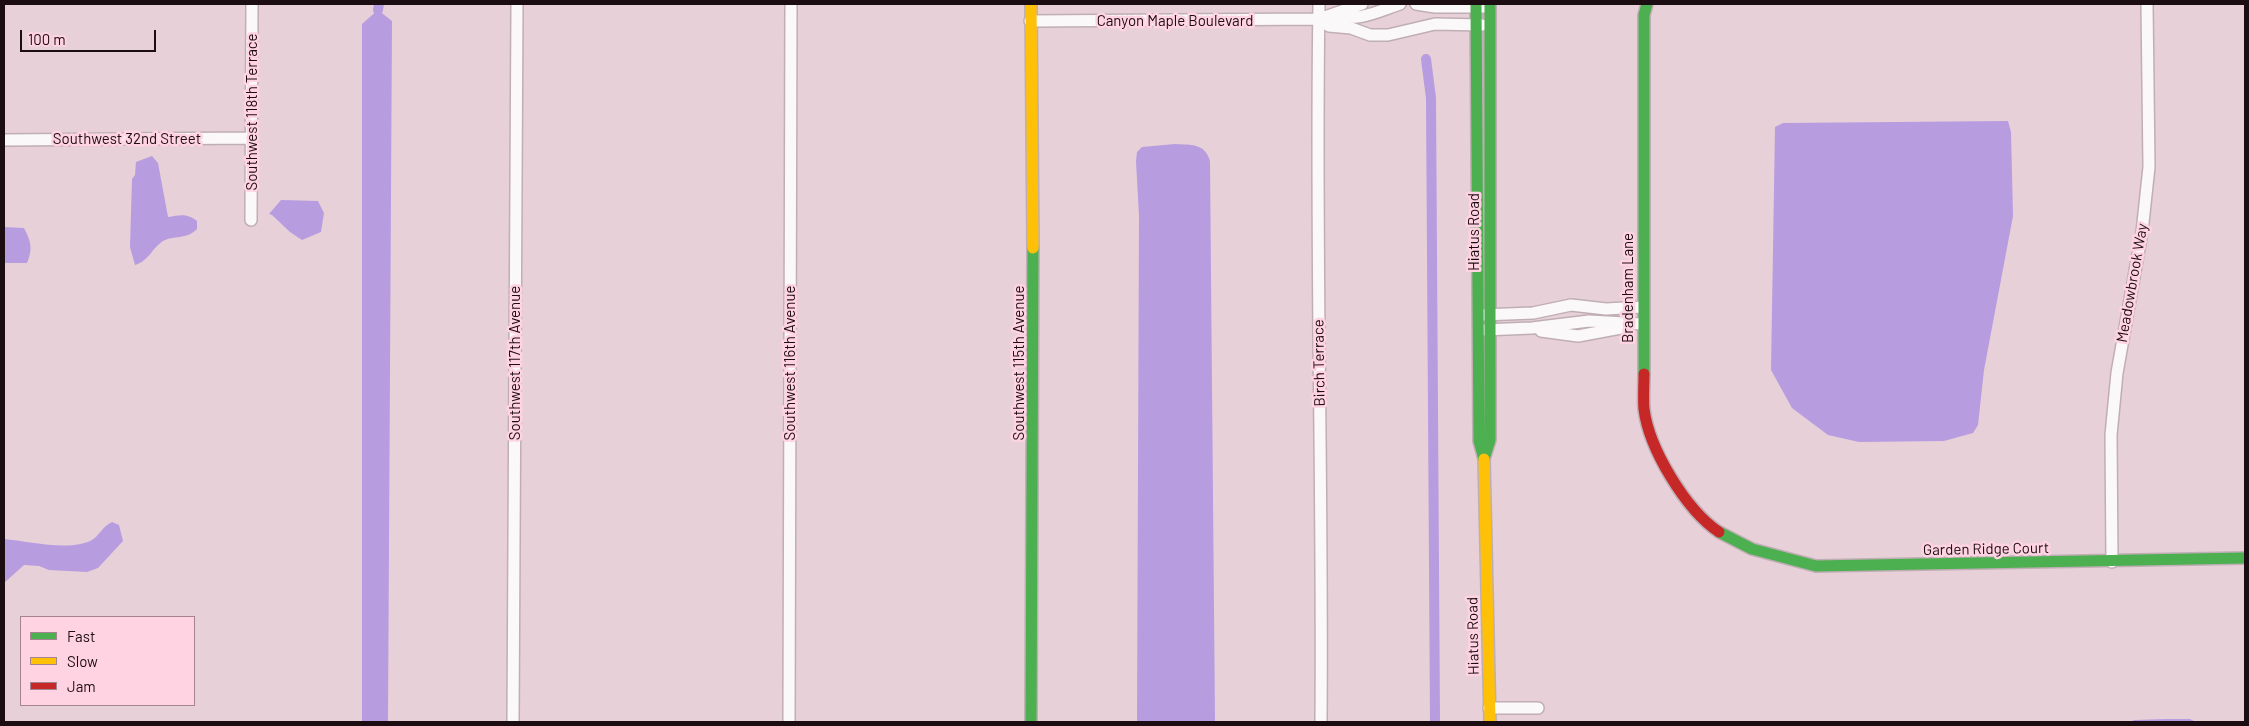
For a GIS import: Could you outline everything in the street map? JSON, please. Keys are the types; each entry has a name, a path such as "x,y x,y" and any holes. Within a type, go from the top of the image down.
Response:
{"street":[{"name":"Southwest 118th Terrace","path":"251,220 252,4"},
{"name":"Southwest 117th Avenue","path":"513,722 517,4"},
{"name":"Southwest 116th Avenue","path":"789,722 791,4"},
{"name":"Southwest 115th Avenue","path":"1031,4 1034,311 1031,722"},
{"name":"Birch Terrace","path":"1319,4 1317,274 1322,591 1321,722"},
{"name":"Canyon Maple Boulevard","path":"1030,21 1319,19 1362,4"},
{"name":"Canyon Maple Boulevard","path":"1332,16 1351,19 1366,16 1400,4"},
{"path":"1416,4 1435,7 1490,5"},
{"name":"Bradenham Lane","path":"1647,4 1644,25 1644,410 1654,446 1676,489 1706,523 1732,541"},
{"name":"Meadowbrook Way","path":"2112,562 2111,435 2114,400 2142,232 2149,167 2147,4"},
{"name":"Hiatus Road","path":"1476,5 1483,315"},
{"name":"Hiatus Road","path":"1490,5 1479,441 1484,459 1490,722"},
{"path":"1366,16 1370,35"},
{"name":"Canyon Maple Boulevard","path":"1319,19 1329,26 1352,28 1370,35 1388,35 1435,24 1489,25"},
{"name":"Southwest 32nd Street","path":"4,140 251,138"},
{"path":"1483,315 1533,313 1566,306 1606,309 1643,307"},
{"path":"1585,306 1587,334"},
{"path":"1483,330 1532,328 1585,321 1643,324"},
{"path":"1532,328 1578,336 1643,324"},
{"name":"Garden Ridge Court","path":"1732,541 1773,557 1816,566 2112,562 2245,558"},
{"path":"1489,708 1538,708"}],"shaded area":[{"path":"378,10 392,21 388,722 362,722 362,24"},
{"path":"2008,121 2011,132 2013,216 1984,370 1978,425 1973,433 1944,441 1859,442 1828,435 1792,408 1771,370 1775,127 1783,123"},
{"path":"1175,144 1197,146 1205,151 1210,161 1215,722 1137,722 1139,216 1136,161 1137,152 1142,147"},
{"path":"152,156 158,163 168,217 180,215 190,217 197,221 197,229 189,235 163,241 144,261 135,265 130,247 132,179 135,175 136,162"},
{"path":"281,200 318,201 324,213 321,232 302,240 290,232 269,214"},
{"path":"4,227 24,228 30,245 27,263 4,263"},
{"path":"112,522 119,525 123,541 98,568 87,572 49,570 39,566 24,565 4,583 4,539 49,545 72,545 92,540"},
{"path":"2190,719 2196,722 2130,722 2134,720"}],"waterway":[{"path":"378,10 379,4"},
{"path":"1426,59 1431,98 1435,722"}],"traffic: fast":[{"path":"1476,4 1479,441 1484,459"},
{"path":"1484,459 1490,440 1490,4"},
{"path":"1644,374 1644,15 1647,4"},
{"path":"1031,722 1033,248"},
{"path":"1719,532 1752,549 1816,566 2245,558"}],"traffic: slow":[{"path":"1031,4 1033,248"},
{"path":"1484,459 1490,722"}],"traffic: jam":[{"path":"1644,374 1644,409 1647,425 1661,460 1682,494 1694,509 1719,532"}]}
